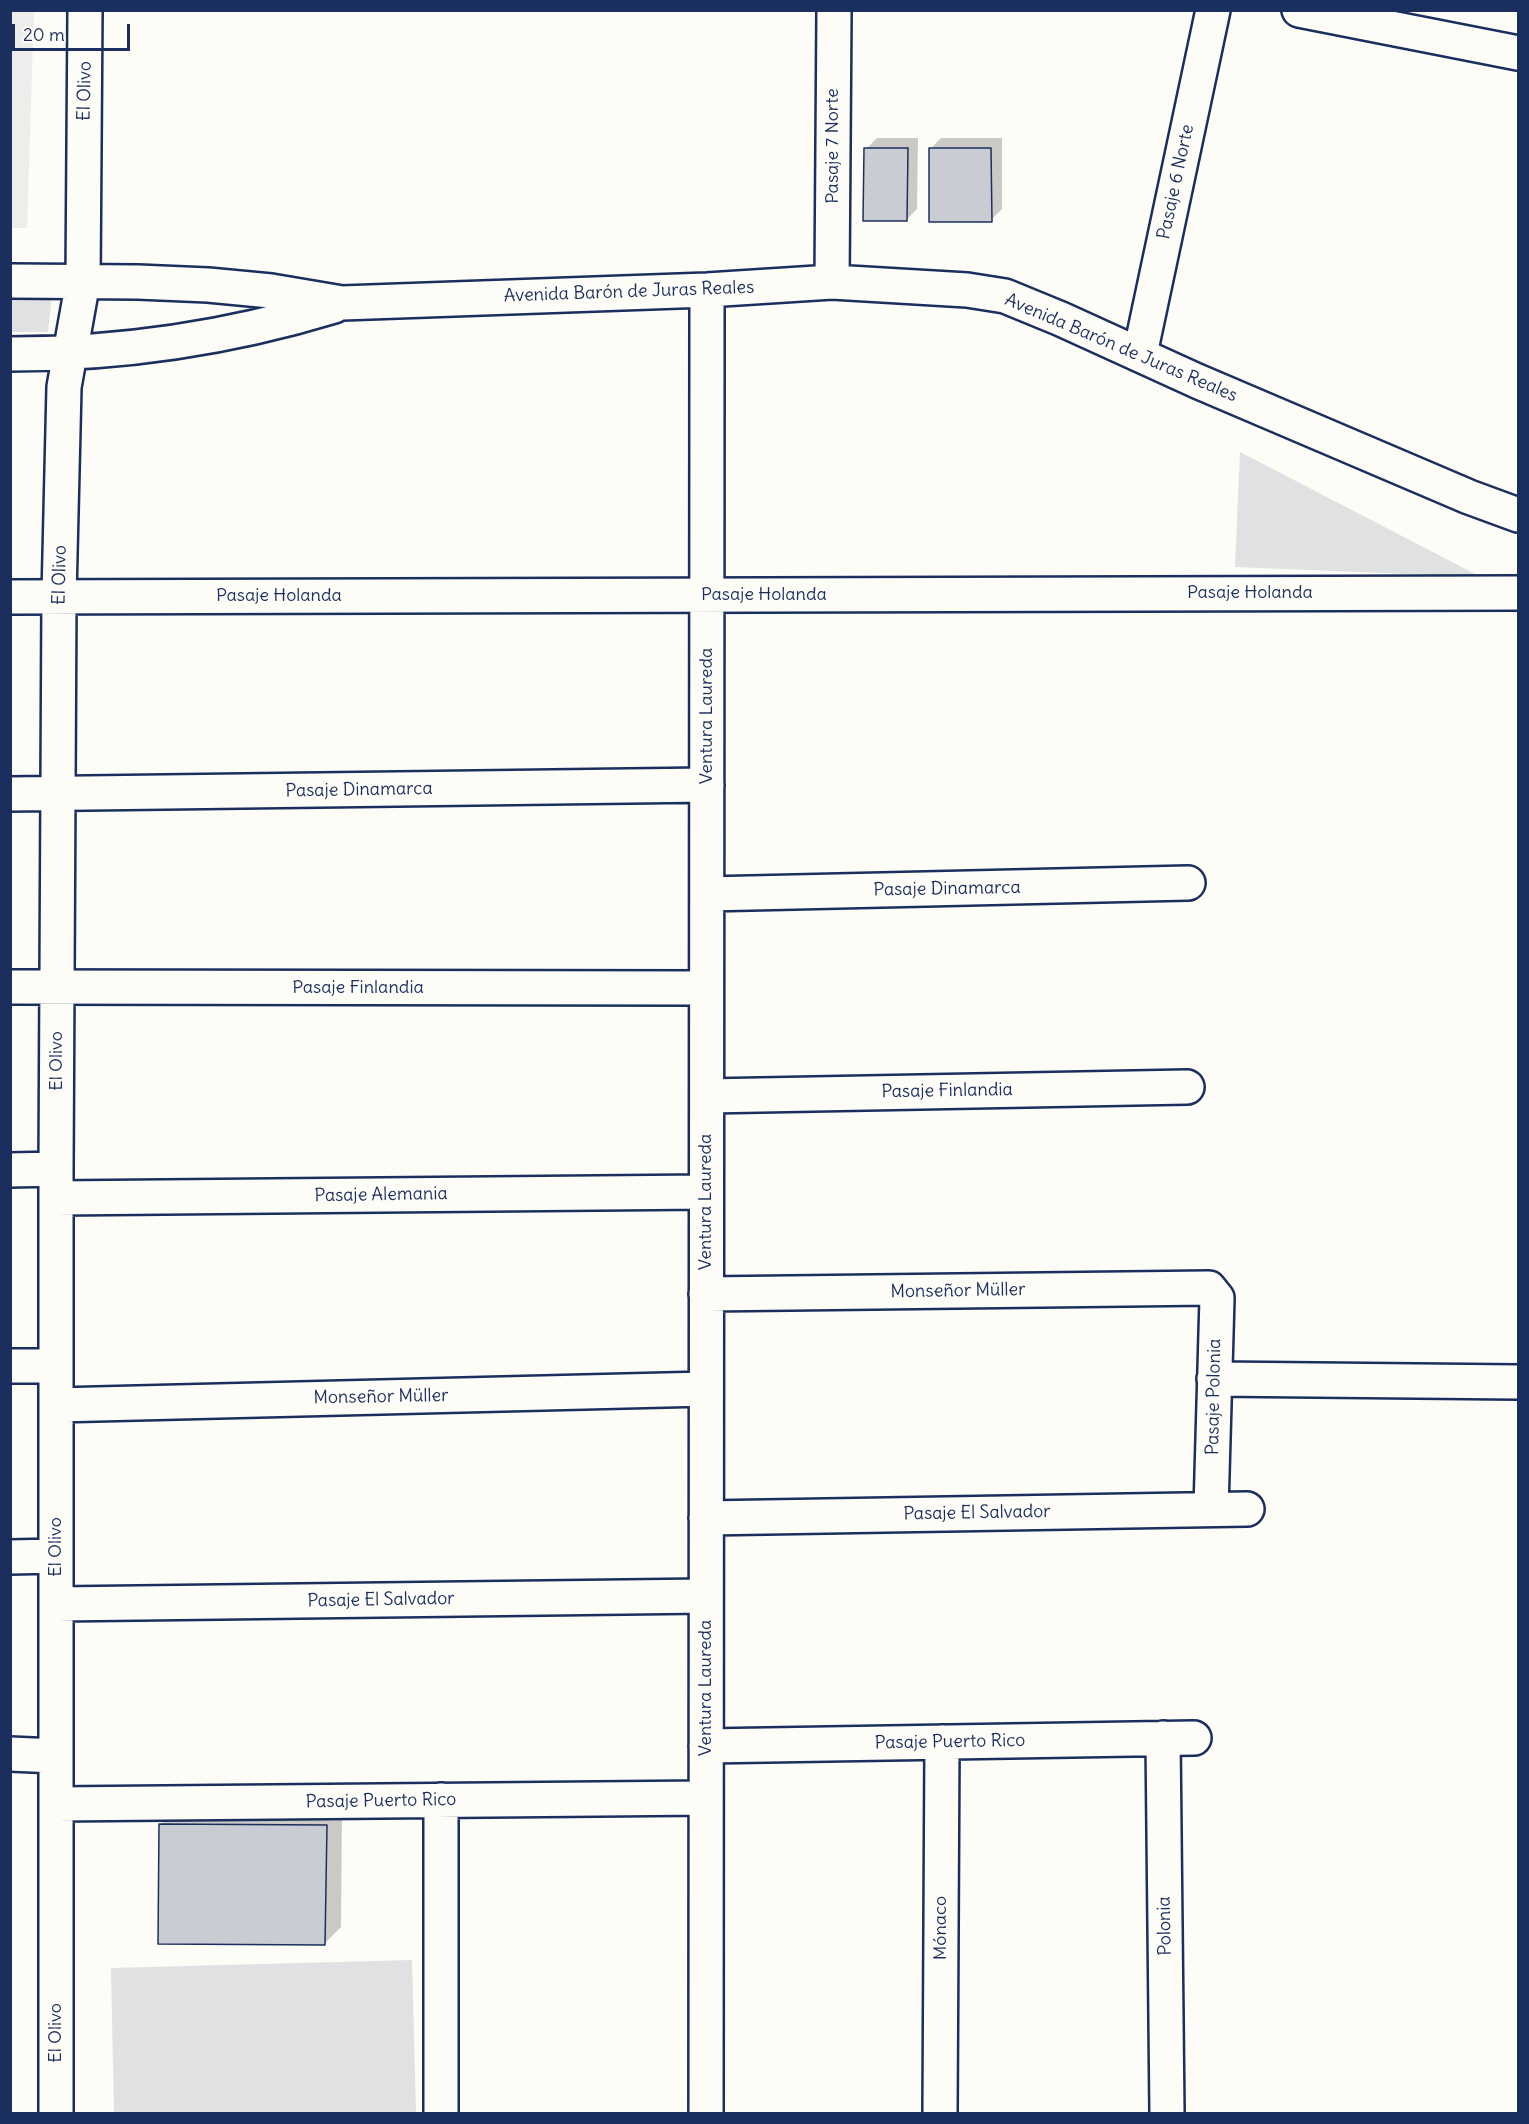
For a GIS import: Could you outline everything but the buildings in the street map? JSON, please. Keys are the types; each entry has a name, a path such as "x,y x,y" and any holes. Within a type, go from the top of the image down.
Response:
{"street":[{"name":"El Olivo","path":"56,2114 56,1184 59,596 64,387 83,281 85,10"},
{"name":"Pasaje 7 Norte","path":"832,282 834,10"},
{"name":"Pasaje 6 Norte","path":"1140,354 1213,10"},
{"path":"1299,10 1518,53"},
{"name":"Avenida Barón de Juras Reales","path":"10,281 208,285 271,291 342,303 707,290 832,282 967,290 1005,296 1061,318 1197,381 1447,488 1518,515"},
{"name":"Ventura Laureda","path":"706,2114 707,290"},
{"name":"Avenida Barón de Juras Reales","path":"10,354 71,354 184,341 240,331 342,303"},
{"name":"Pasaje Holanda","path":"10,597 1518,593"},
{"name":"Pasaje Dinamarca","path":"10,794 707,785"},
{"name":"Pasaje Dinamarca","path":"707,894 1188,883"},
{"name":"Pasaje Finlandia","path":"10,987 706,988"},
{"name":"Pasaje Finlandia","path":"707,1096 1186,1087"},
{"name":"Pasaje Alemania","path":"10,1170 56,1184 706,1192"},
{"name":"Monseñor Müller","path":"706,1294 1209,1288"},
{"name":"Pasaje Polonia","path":"1209,1288 1217,1299 1211,1509"},
{"path":"10,1366 56,1366"},
{"path":"1214,1379 1518,1382"},
{"name":"Monseñor Müller","path":"56,1405 706,1389"},
{"name":"Pasaje El Salvador","path":"706,1518 1247,1509"},
{"path":"10,1557 56,1556"},
{"name":"Pasaje El Salvador","path":"57,1604 706,1596"},
{"name":"Pasaje Puerto Rico","path":"706,1746 1179,1738"},
{"name":"Polonia","path":"1167,2114 1179,1738"},
{"name":"Mónaco","path":"940,2114 942,1742"},
{"path":"10,1754 57,1756"},
{"name":"Pasaje Puerto Rico","path":"56,1804 706,1798"},
{"path":"441,1800 441,2114"}],"shaded area":[{"path":"10,11 34,11 27,228 11,228"},
{"path":"52,294 48,332 11,332 10,295"},
{"path":"1240,452 1481,577 1235,567"},
{"path":"412,1960 416,2113 114,2113 111,1968"}]}
